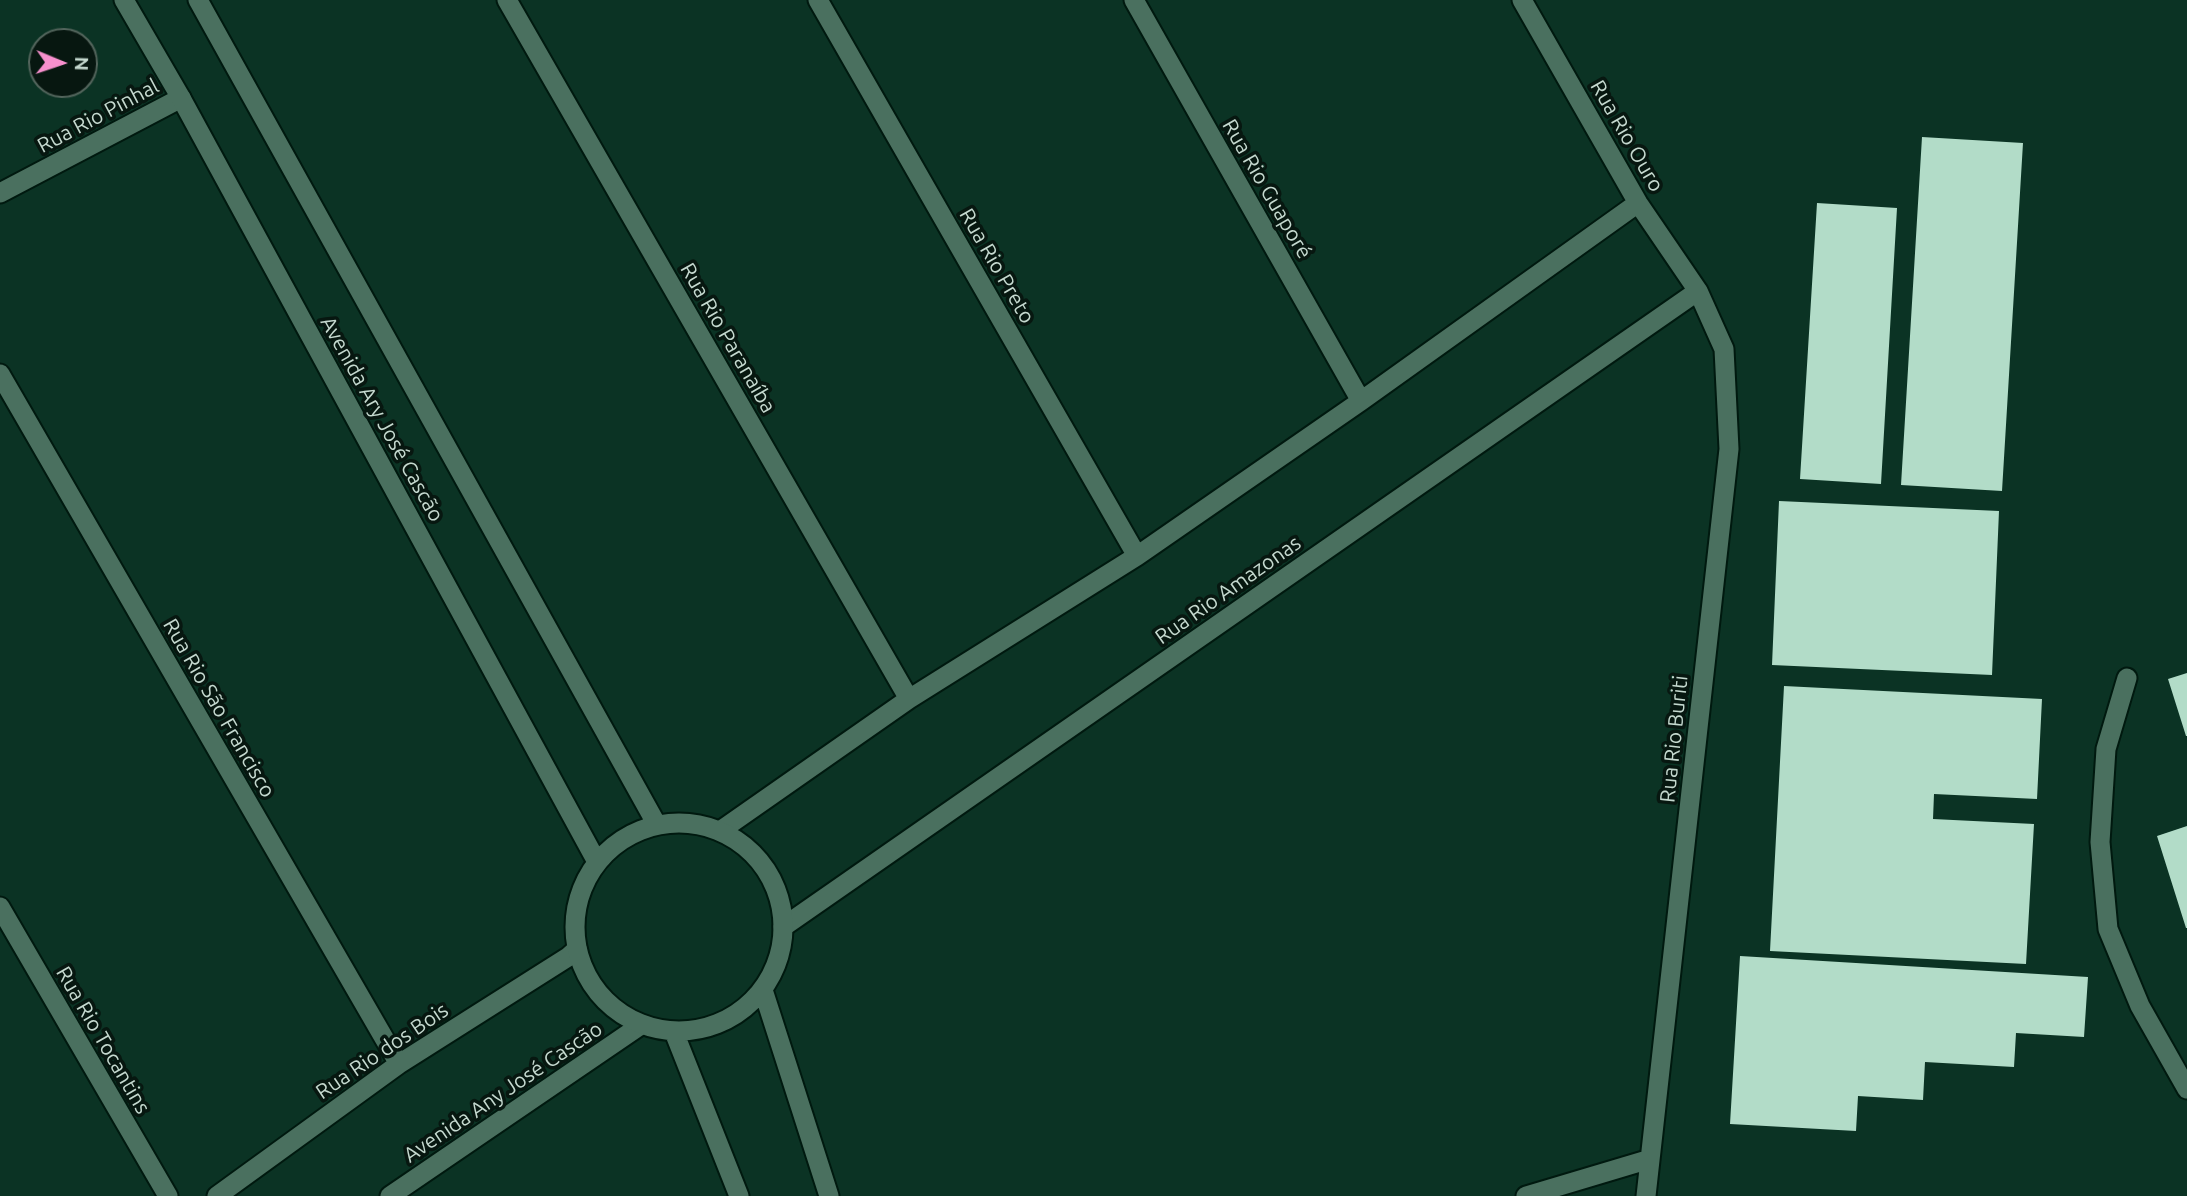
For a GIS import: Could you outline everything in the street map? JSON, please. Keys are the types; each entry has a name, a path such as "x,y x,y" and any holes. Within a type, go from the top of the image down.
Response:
{"street":[{"name":"Avenida Ary José Cascão","path":"124,0 181,98 597,862"},
{"name":"Avenida Ary José Cascão","path":"198,0 657,824"},
{"name":"Rua Rio Paranaíba","path":"508,0 909,699"},
{"name":"Rua Rio Preto","path":"818,0 1137,556"},
{"name":"Rua Rio Guaporé","path":"1134,0 1361,401"},
{"name":"Rua Rio Ouro","path":"1522,0 1638,203 1698,290"},
{"name":"Rua Rio Pinhal","path":"0,193 181,98"},
{"path":"720,831 909,699 1137,556 1361,401 1638,203"},
{"name":"Rua Rio Amazonas","path":"783,927 1698,290"},
{"name":"Rua Rio Buriti","path":"1646,1196 1729,449 1724,349 1698,290"},
{"name":"Rua Rio São Francisco","path":"0,374 6,397 399,1064"},
{"path":"2127,678 2106,749 2100,842 2108,929 2140,1006 2187,1089"},
{"path":"688,822 720,831 753,853 775,887 783,927 778,960 762,989 739,1013 708,1028 674,1032 641,1025 611,1007 589,981 577,949 575,918 582,888 597,862 624,838 657,824 688,822"},
{"name":"Rua Rio Tocantins","path":"0,907 168,1196"},
{"name":"Rua Rio dos Bois","path":"216,1196 399,1064 577,949"},
{"path":"762,989 829,1196"},
{"name":"Avenida Any José Cascão","path":"390,1196 641,1025"},
{"path":"674,1032 739,1196"},
{"path":"1526,1196 1650,1159"}],"building":[{"path":"1922,137 2023,143 2002,491 1901,485"},
{"path":"1817,203 1897,208 1881,484 1800,479"},
{"path":"1779,501 1999,511 1992,675 1772,665"},
{"path":"2187,673 2187,736 2186,736 2168,679"},
{"path":"1784,686 2042,699 2037,799 1934,794 1933,819 2034,824 2026,964 1770,951"},
{"path":"2187,826 2187,928 2186,928 2157,836"},
{"path":"1740,956 2088,977 2084,1037 2016,1033 2014,1067 1925,1062 1923,1100 1858,1096 1856,1131 1730,1124"}]}
